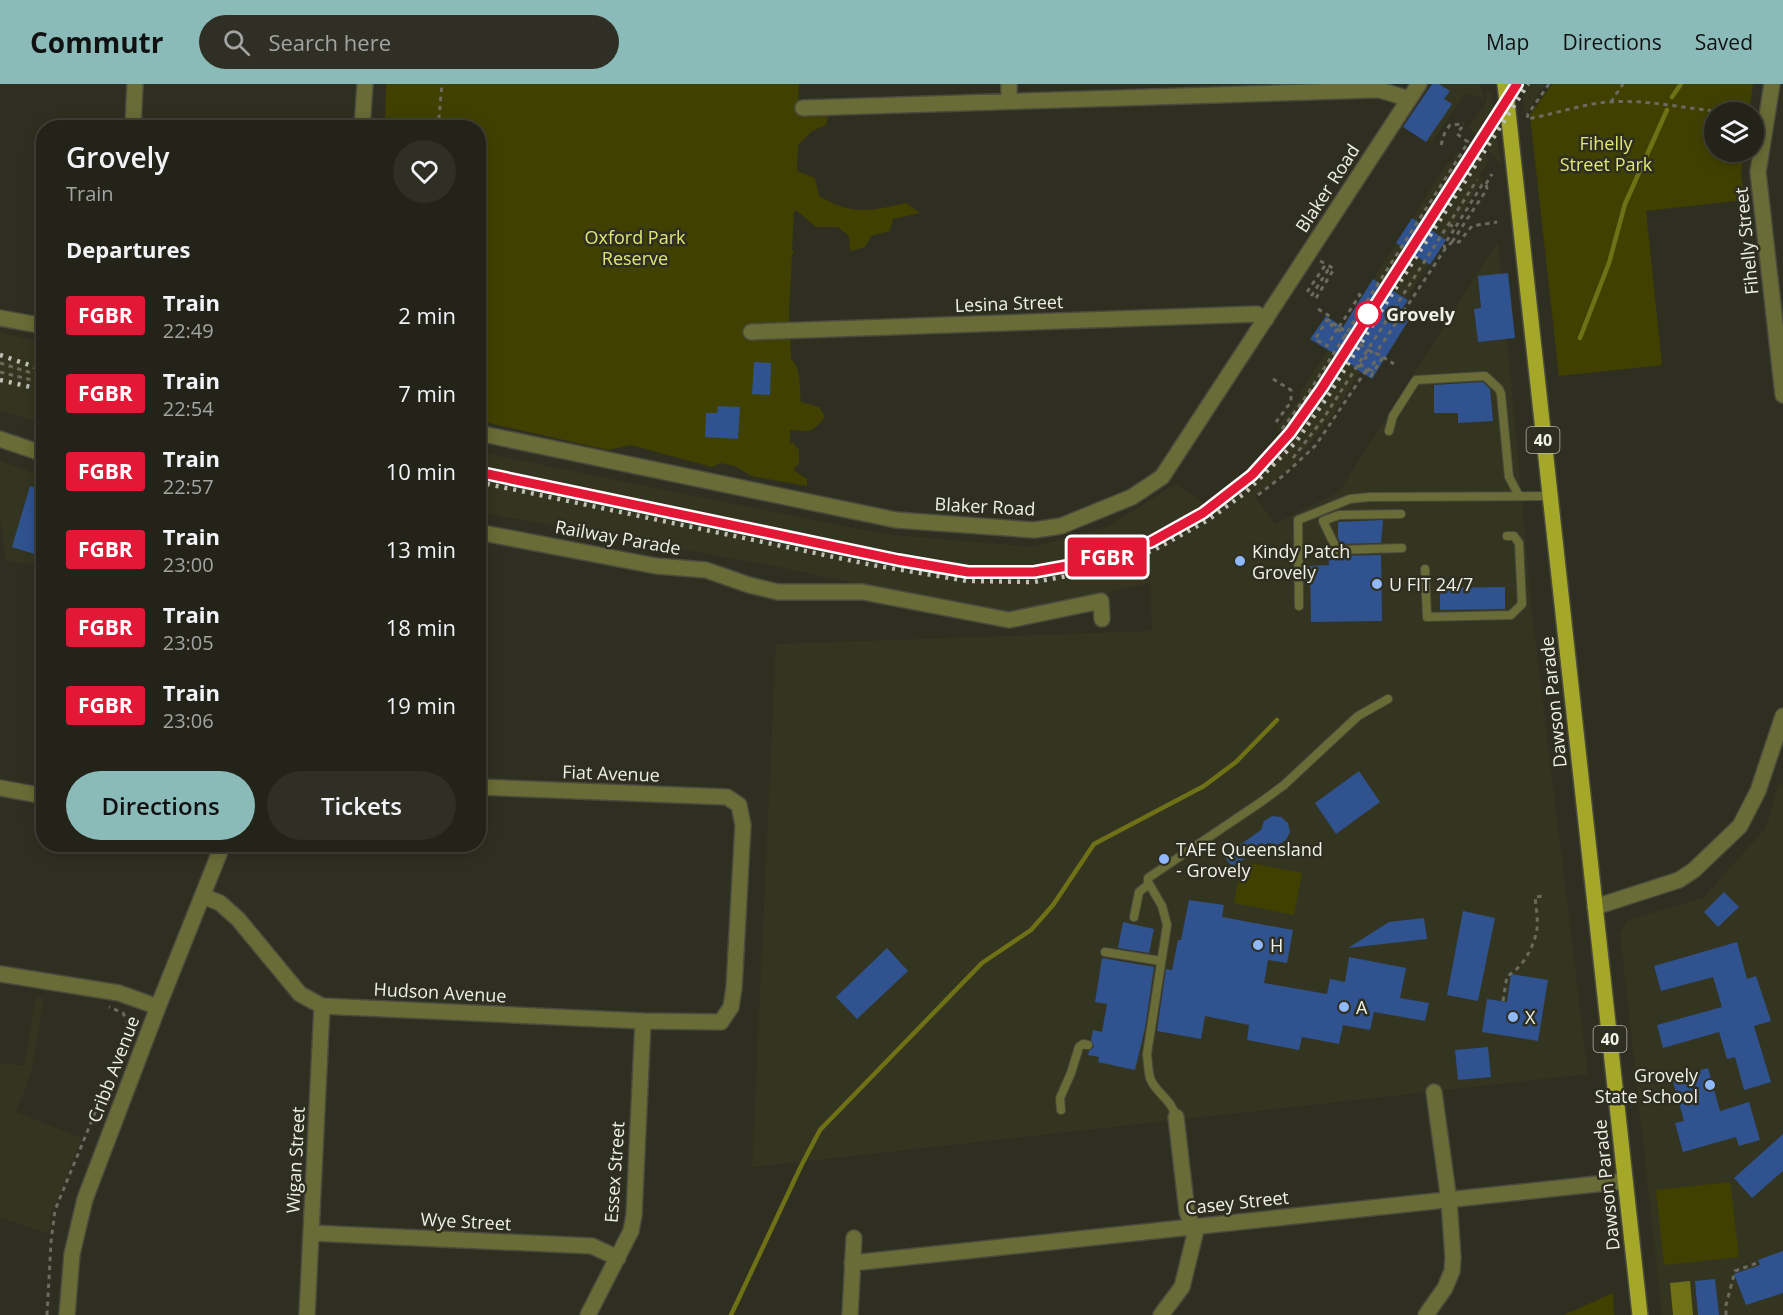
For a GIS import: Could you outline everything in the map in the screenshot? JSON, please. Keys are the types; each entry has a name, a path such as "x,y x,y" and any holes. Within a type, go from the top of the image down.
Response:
{"main road":[{"name":"Dawson Parade","path":"1504,84 1640,1315"}],"street":[{"path":"133,120 135,84"},
{"path":"362,120 364,84"},
{"path":"1009,84 1010,101"},
{"name":"Blaker Road","path":"486,435 896,520 1035,530 1062,526 1132,497 1162,477 1419,84"},
{"name":"Fihelly Street","path":"1772,84 1758,172 1783,395"},
{"path":"803,108 1371,90 1380,90 1409,99"},
{"name":"Lesina Street","path":"752,332 1257,314 1266,319"},
{"path":"0,318 36,325"},
{"path":"0,439 36,451"},
{"name":"Railway Parade","path":"486,534 656,566 706,570 778,592 863,592 1009,620 1101,601 1102,619"},
{"path":"1595,907 1679,880 1694,870 1740,826 1758,791 1783,716"},
{"path":"0,788 36,795"},
{"name":"Fiat Avenue","path":"486,788 727,797 739,805 743,825 735,988 731,1007 721,1022"},
{"name":"Cribb Avenue","path":"67,1315 72,1254 85,1199 220,852"},
{"name":"Hudson Avenue","path":"203,896 220,903 238,919 300,994 322,1006 643,1021 721,1022"},
{"path":"0,974 119,993 158,1007"},
{"name":"Wigan Street","path":"307,1315 322,1006"},
{"name":"Essex Street","path":"588,1315 631,1231 634,1215 643,1021"},
{"path":"1426,1315 1445,1288 1452,1271 1453,1258 1449,1201 1434,1092"},
{"path":"1161,1315 1182,1287 1194,1234 1187,1212 1176,1117"},
{"name":"Casey Street","path":"852,1263 1625,1181"},
{"name":"Wye Street","path":"311,1233 592,1246 618,1258"},
{"path":"850,1315 854,1238"}],"lane":[{"path":"1389,431 1392,416 1416,380 1485,376 1502,394 1509,477 1519,496"},
{"path":"1299,606 1298,520 1360,498 1549,496"},
{"path":"1401,514 1339,515 1323,521 1337,550 1402,548"},
{"path":"1425,569 1427,617 1511,615 1522,604 1519,543 1514,536 1507,536"},
{"path":"1176,1117 1173,1105 1150,1078 1148,1063 1147,1054 1167,925 1166,915 1149,884 1149,875 1262,802 1284,785 1358,716 1388,699"},
{"path":"1134,917 1139,892 1149,884"},
{"path":"1105,952 1161,961"},
{"path":"1062,1110 1060,1098 1079,1047 1083,1044 1088,1045"}],"path":[{"path":"439,120 442,84"},
{"path":"1549,84 1528,114 1527,119 1611,102 1643,102 1704,109"},
{"path":"1611,102 1623,84"},
{"path":"1282,429 1305,398 1468,142 1456,134 1464,124 1450,125 1441,145"},
{"path":"1445,249 1444,245 1482,185 1486,184 1492,174"},
{"path":"1293,458 1323,419 1477,180"},
{"path":"1380,356 1376,353 1487,189 1486,184"},
{"path":"1452,242 1459,242 1472,226 1497,222"},
{"path":"1449,224 1455,228"},
{"path":"1316,298 1334,269 1320,261"},
{"path":"1326,264 1307,292 1312,295 1328,270 1332,275"},
{"path":"1330,322 1327,320 1315,339 1327,346 1360,295 1356,292"},
{"path":"1318,309 1331,317 1331,325 1347,332"},
{"path":"1338,328 1370,351 1394,364"},
{"path":"1370,351 1362,365 1370,370 1380,356"},
{"path":"1358,365 1371,373 1380,356"},
{"path":"1258,495 1284,476 1316,445 1365,372 1371,376 1380,356"},
{"path":"0,363 36,374"},
{"path":"0,372 36,381"},
{"path":"1273,380 1291,390 1291,402 1276,422"},
{"path":"1503,1001 1508,976 1516,971 1526,958 1537,933 1535,897 1545,896"},
{"path":"47,1315 55,1210 130,1028 123,1013 105,1005"},
{"path":"1726,1315 1726,1305 1735,1271 1757,1263"}],"shaded area":[{"path":"1437,84 1481,84 1483,99 1466,93 1430,144 1408,129"},
{"path":"1522,84 1545,84 1525,115"},
{"path":"1486,91 1491,93 1501,165 1469,127 1487,102"},
{"name":"TAFE Queensland - Grovely","path":"1475,142 1485,154 1488,162 1479,176 1483,179 1332,416 1292,466 1255,496 1275,524 1339,492 1498,241 1533,621 1588,1074 752,1167 776,644 1152,631 1150,583 1007,615 779,567 486,513 486,454 883,534 1032,547 1109,526 1175,484 1206,504 1246,472 1281,433 1276,429 1301,397 1299,395 1449,161 1452,162 1458,152 1466,157"},
{"path":"0,333 36,341 36,422 0,410"},
{"path":"0,461 36,474 36,566 6,560 0,518"},
{"name":"Grovely State School","path":"1779,783 1783,785 1783,1315 1662,1315 1620,933 1628,920 1703,898 1766,828"},
{"path":"36,997 44,999 32,1071 16,1112 82,1138 50,1218 49,1234 0,1217 0,1063 24,1066"},
{"path":"1690,1281 1693,1315 1673,1315 1670,1283"}],"green space":[{"name":"Oxford Park Reserve","path":"386,84 799,84 798,112 828,116 826,125 812,131 798,145 797,171 815,178 819,196 842,207 862,210 906,203 920,213 893,219 890,231 871,236 865,247 850,251 849,236 838,227 816,227 794,211 792,250 794,252 789,312 791,359 797,368 801,402 819,407 825,417 810,431 790,430 790,444 793,443 799,450 799,463 793,470 807,479 807,486 751,476 735,466 720,463 712,467 631,445 608,450 486,422 486,120 385,120"},
{"name":"Fihelly Street Park","path":"1552,84 1753,84 1750,102 1704,102 1704,162 1743,162 1741,174 1744,200 1646,211 1662,365 1559,376 1530,115"},
{"path":"1251,863 1302,873 1294,915 1234,903 1239,878"},
{"path":"1730,1182 1739,1257 1664,1265 1656,1190"},
{"path":"1613,1293 1614,1315 1564,1315"}],"building":[{"path":"1432,84 1439,84 1450,91 1444,99 1452,104 1426,142 1403,127"},
{"path":"1412,218 1446,240 1430,265 1396,243"},
{"path":"1508,273 1515,338 1478,342 1474,309 1481,308 1478,276"},
{"path":"1373,279 1408,300 1400,312 1410,318 1372,379 1310,339 1326,316 1343,327"},
{"path":"754,362 771,363 770,395 752,394"},
{"path":"1483,382 1490,389 1493,421 1458,423 1458,413 1434,413 1434,385"},
{"path":"718,406 740,407 738,439 705,437 706,413 717,413"},
{"path":"30,486 36,488 36,554 12,547"},
{"path":"1383,520 1381,543 1341,544 1338,538 1338,522"},
{"path":"1328,553 1337,556 1381,555 1382,621 1311,622 1310,566 1329,565"},
{"path":"1505,587 1505,609 1440,610 1440,588"},
{"path":"1359,771 1380,802 1336,834 1315,803"},
{"path":"1272,816 1281,817 1288,823 1290,832 1286,840 1278,845 1268,843 1232,867 1224,856 1261,830 1264,821"},
{"path":"1724,892 1739,907 1718,927 1704,912"},
{"path":"1189,900 1224,905 1222,917 1293,930 1287,963 1268,960 1264,983 1327,994 1330,979 1345,982 1349,957 1406,968 1400,998 1429,1003 1425,1021 1374,1012 1370,1030 1343,1025 1339,1044 1302,1037 1299,1050 1247,1040 1249,1025 1205,1016 1201,1039 1157,1031 1166,969 1172,970"},
{"path":"1463,911 1495,918 1478,1001 1447,995"},
{"path":"1424,918 1427,939 1348,948 1389,922"},
{"path":"1123,922 1154,929 1149,953 1118,948"},
{"path":"1737,942 1747,979 1756,976 1771,1021 1754,1026 1771,1082 1744,1090 1735,1057 1727,1059 1719,1032 1663,1048 1657,1025 1722,1007 1713,977 1661,991 1654,966"},
{"path":"887,948 908,971 857,1019 836,997"},
{"path":"1102,958 1154,967 1145,1028 1135,1070 1098,1062 1099,1057 1088,1055 1094,1047 1091,1040 1093,1030 1102,1032 1107,1004 1095,1002"},
{"name":"X","path":"1511,974 1548,980 1538,1041 1482,1032 1487,999 1507,1002"},
{"path":"1488,1047 1491,1077 1458,1080 1455,1050"},
{"path":"1708,1068 1720,1111 1749,1102 1760,1140 1739,1146 1736,1137 1683,1152 1675,1123 1684,1121 1672,1078"},
{"path":"1783,1134 1783,1171 1752,1198 1734,1178"},
{"path":"1783,1251 1783,1293 1746,1305 1734,1274 1760,1265 1758,1260"},
{"path":"1715,1279 1719,1315 1698,1315 1695,1281"}],"waterway":[{"path":"1672,97 1681,84"},
{"path":"1580,338 1609,263 1625,204 1667,110"},
{"path":"731,1315 820,1130 982,963 1031,930 1053,905 1094,844 1204,786 1236,762 1277,720"}],"railway":[{"path":"486,484 872,565 967,581 1034,582 1096,571 1154,550 1208,520 1245,493 1295,443 1328,396 1528,84"},
{"path":"486,474 882,558 942,568 1002,573 1062,569 1092,562 1148,542 1202,512 1250,476 1267,460 1298,423 1366,318"},
{"path":"0,355 36,367"},
{"path":"0,380 36,388"}],"train":[{"name":"FGBR","path":"486,474 874,555 968,572 1034,572 1094,561 1151,542 1203,513 1252,475 1290,433 1322,388 1517,84"}],"place":[{"name":"Grovely","path":"1368,314"},
{"name":"Kindy Patch Grovely","path":"1240,561"},
{"name":"U FIT 24/7","path":"1377,584"},
{"name":"TAFE Queensland - Grovely","path":"1164,859"},
{"name":"H","path":"1258,945"},
{"name":"A","path":"1344,1007"},
{"name":"X","path":"1513,1017"},
{"name":"Grovely State School","path":"1710,1085"}]}
